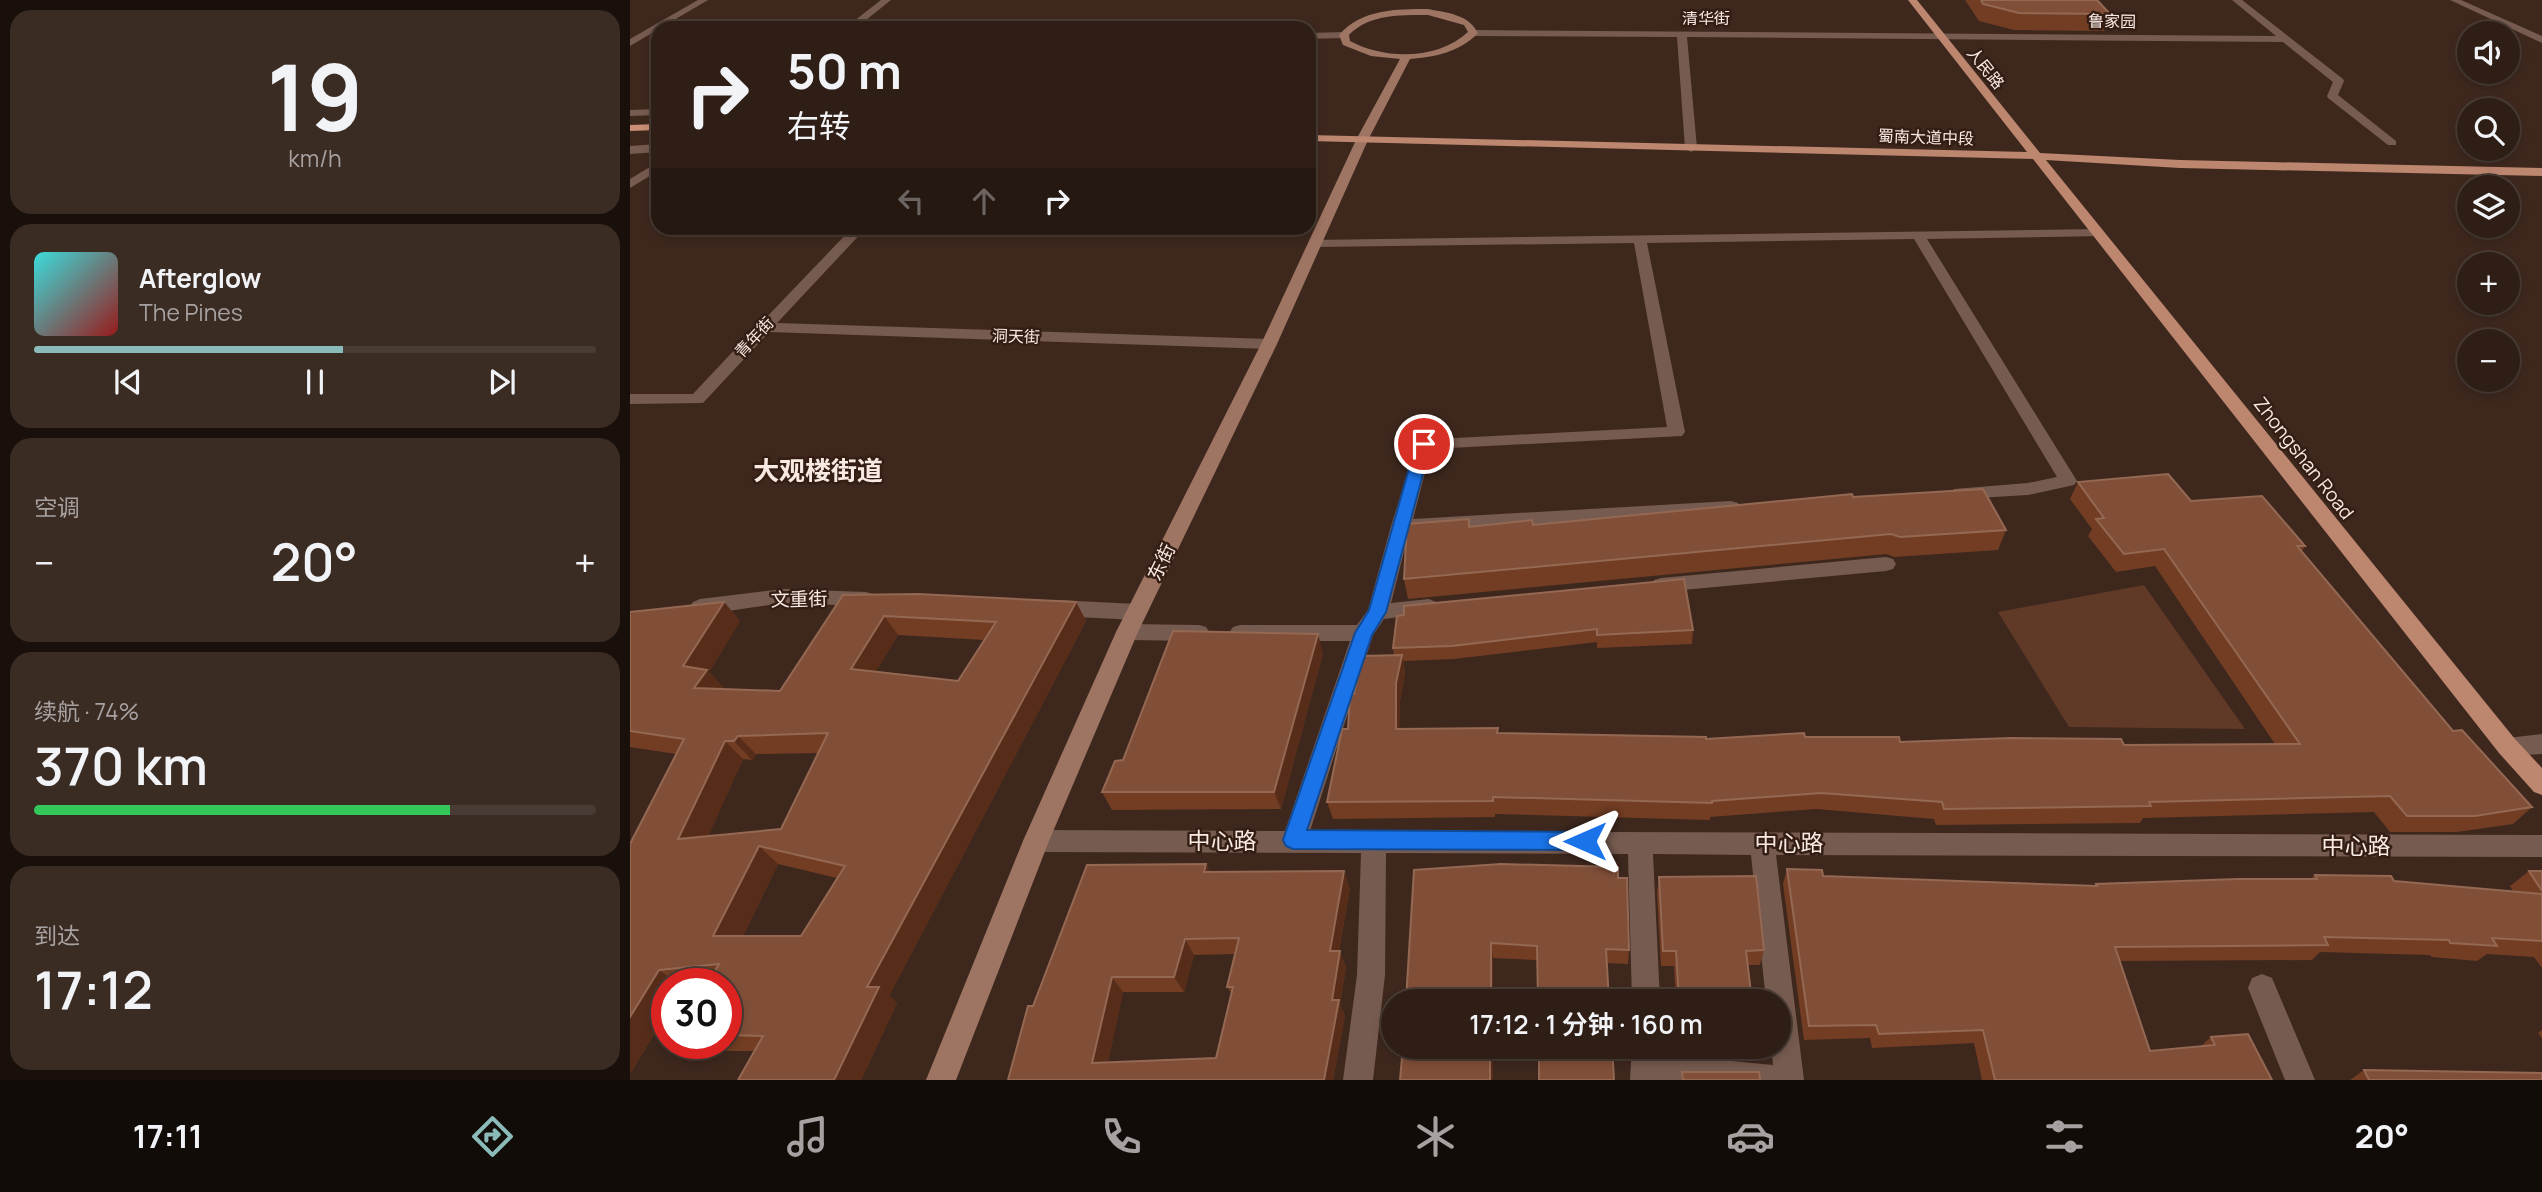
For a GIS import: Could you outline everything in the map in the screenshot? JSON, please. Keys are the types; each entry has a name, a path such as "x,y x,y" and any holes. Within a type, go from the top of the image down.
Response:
{"highway":[{"path":"630,128 651,127"},
{"path":"630,137 651,136"}],"main road":[{"name":"人民路","path":"1912,0 2036,156"},
{"path":"1401,13 1408,1"},
{"path":"1423,12 1424,1"},
{"path":"1423,12 1451,16 1468,23 1473,33 1467,41 1454,47 1408,56 1367,53 1346,43 1344,35 1355,24 1370,18 1423,12"},
{"name":"东街","path":"941,1080 1036,841 1127,632 1269,344 1362,140 1408,56"},
{"name":"蜀南大道中段","path":"1316,138 2542,172"},
{"name":"Zhongshan Road","path":"2036,156 2507,746 2542,785"}],"street":[{"path":"668,21 704,0"},
{"path":"859,21 887,0"},
{"path":"2236,0 2339,81 2332,96 2392,143"},
{"path":"2454,0 2542,40"},
{"path":"632,42 651,31"},
{"name":"清华街","path":"1473,33 1939,35"},
{"path":"1682,34 1691,148"},
{"path":"1316,36 1344,35"},
{"name":"鲁家园","path":"1939,35 2285,39"},
{"path":"632,42 651,41"},
{"path":"630,113 651,112"},
{"path":"630,150 651,148"},
{"path":"630,184 651,170"},
{"path":"1316,243 2098,233"},
{"name":"青年街","path":"630,399 697,399 762,327 852,235"},
{"path":"1918,235 2068,481 2028,489 1944,494"},
{"path":"1293,840 1363,633 1378,612 1424,444 1676,432 1640,239"},
{"name":"洞天街","path":"762,327 1269,344"},
{"path":"1400,526 1749,506"},
{"path":"1639,587 1886,564"},
{"name":"文重街","path":"685,609 783,596 891,600"},
{"path":"1378,612 1446,605"},
{"path":"1041,607 1137,612"},
{"path":"1127,632 1363,633"},
{"path":"2507,746 2542,744"},
{"path":"1359,1080 1371,975 1374,840"},
{"name":"中心路","path":"1036,841 1374,840 2542,846"},
{"path":"1640,841 1646,989"},
{"path":"1762,842 1789,1080"},
{"path":"2262,988 2300,1080"},
{"path":"1646,1065 1779,1080"}],"shaded area":[{"path":"2144,585 2245,729 2069,727 1998,612"}],"building":[{"path":"1981,0 2097,0 2110,14 2019,13 1983,4"},
{"path":"2168,474 2191,501 2262,496 2305,546 2297,546 2453,731 2462,730 2532,807 2475,816 2407,816 2390,796 2149,802 2151,806 1944,809 1942,802 1821,793 1712,803 1493,797 1493,801 1327,802 1342,729 1348,729 1350,694 1354,694 1362,656 1402,655 1396,683 1396,729 1498,728 1497,733 1706,739 1804,733 1805,737 1899,737 1900,742 2011,738 2121,739 2124,745 2300,744 2164,549 2124,554 2096,519 2104,518 2078,482"},
{"path":"1983,489 2006,530 1900,537 1891,534 1404,579 1407,524 1469,519 1469,527 1532,520 1533,525 1852,494 1853,497"},
{"path":"1684,579 1693,630 1597,635 1597,629 1452,646 1393,648 1397,616 1404,615 1404,606"},
{"path":"918,594 1076,602 867,987 879,987 834,1080 738,1080 763,1036 742,1035 742,968 717,968 719,964 651,968 651,983 630,1017 630,844 684,739 630,731 630,612 724,602 683,666 707,670 694,688 780,691 843,595","holes":["884,616 996,622 958,681 851,669","828,733 781,829 678,839 725,741 734,741 738,736","759,846 845,866 801,936 713,936"]},
{"path":"1173,631 1318,634 1274,792 1102,792 1115,761 1123,760"},
{"path":"1206,864 1204,872 1344,871 1330,951 1340,951 1332,1000 1339,1000 1324,1080 1008,1080 1028,1006 1033,1006 1087,865","holes":["1239,938 1227,987 1233,987 1216,1058 1092,1063 1112,977 1174,977 1185,939"]},
{"path":"1501,864 1618,867 1618,878 1627,878 1629,950 1606,949 1608,989 1538,989 1537,946 1491,943 1491,989 1407,989 1414,870"},
{"path":"1787,869 1822,870 1823,876 2097,886 2096,884 2238,879 2317,879 2315,875 2391,876 2394,881 2542,894 2542,941 2492,938 2497,946 2450,943 2449,940 2324,937 2328,945 2115,947 2150,1051 2215,1045 2211,1037 2248,1034 2272,1080 1995,1080 1983,1030 1879,1034 1876,1025 1809,1026"},
{"path":"2529,871 2542,871 2542,891"},
{"path":"1756,876 1764,950 1746,951 1751,989 1678,989 1676,951 1663,951 1659,877"},
{"path":"1402,1059 1490,1059 1490,1080 1400,1080"},
{"path":"1539,1059 1613,1059 1614,1080 1539,1080"},
{"path":"2364,1070 2542,1073 2542,1080 2369,1080"},
{"path":"1682,1072 1759,1072 1760,1080 1683,1080"}],"district":[{"name":"大观楼街道","path":"818,470"}],"route":[{"path":"1424,444 1378,612 1363,633 1293,840 1585,841"}]}
